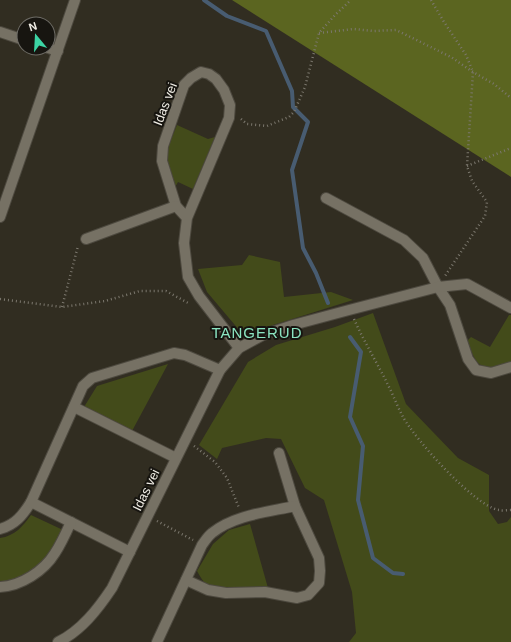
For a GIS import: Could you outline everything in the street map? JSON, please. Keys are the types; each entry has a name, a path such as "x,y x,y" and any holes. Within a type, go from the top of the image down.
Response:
{"street":[{"path":"56,42 75,0"},
{"path":"0,32 16,37"},
{"path":"0,216 51,56"},
{"name":"Idas vei","path":"187,218 176,206 162,161 163,146 184,85 191,78 201,72 209,74 216,79 224,90 230,105 229,118 187,218 184,243 188,278 198,296 239,348"},
{"path":"326,198 404,240 423,258 438,287 450,305 468,360 476,370 491,373 511,367"},
{"path":"86,239 176,206"},
{"name":"Idas vei","path":"58,642 70,640 96,611 112,588 220,370 239,348 263,335 293,325 438,287 467,284 511,308"},
{"path":"0,529 12,524 21,517 32,502 83,386 92,378 174,353 185,355 220,370"},
{"path":"74,407 176,458"},
{"path":"186,580 208,590 226,593 265,592 297,598 308,595 319,583 320,571 318,558 295,506 279,452"},
{"path":"32,502 130,552"},
{"path":"157,642 202,545 211,534 224,524 295,506"},
{"path":"0,587 7,587 20,582 40,571 54,554 71,522"}],"path":[{"path":"241,119 247,124 267,126 289,117 294,112 306,87 319,33 351,0"},
{"path":"431,0 466,55 473,72 467,166 472,181 487,202 485,216 438,287"},
{"path":"319,33 354,30 396,30 451,57 494,84 511,98"},
{"path":"467,166 511,148"},
{"path":"62,307 78,246 86,239"},
{"path":"0,299 62,307 105,301 140,291 166,291 189,303 194,309"},
{"path":"349,310 404,418 420,441 458,483 478,500 498,510 511,510"},
{"path":"186,440 215,462 228,478 243,518"},
{"path":"147,517 202,545"}],"green space":[{"path":"232,0 511,0 511,177"},
{"path":"177,125 208,139 215,137 193,189 178,182 174,189 165,154"},
{"path":"249,255 280,262 284,297 331,292 353,300 257,330 245,337 207,292 198,269 242,265"},
{"path":"373,313 406,404 458,458 489,475 489,511 498,524 507,522 511,517 511,642 349,642 356,633 352,592 324,500 305,488 281,439 266,438 222,448 217,459 199,445 248,362 276,345 335,327"},
{"path":"509,315 511,315 511,363 493,367 482,366 474,357 467,341 471,337 490,347"},
{"path":"168,364 132,431 84,407 97,386"},
{"path":"31,515 63,530 46,559 32,572 0,584 0,538 14,533 22,527"},
{"path":"250,524 268,588 228,590 208,586 197,571 213,544 229,530"}],"waterway":[{"path":"204,0 227,16 266,31 292,91 293,107 308,122 292,170 303,248 316,273 328,303"},
{"path":"350,337 361,352 350,417 363,446 358,500 373,558 393,573 403,574"}],"district":[{"name":"TANGERUD","path":"257,332"}]}
